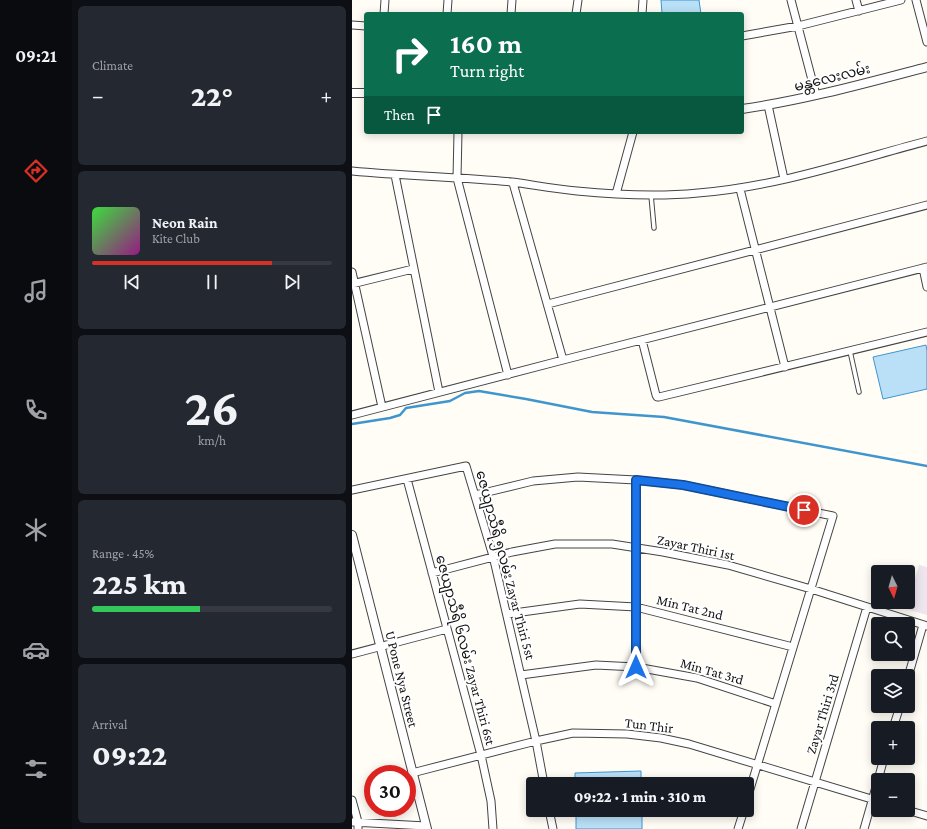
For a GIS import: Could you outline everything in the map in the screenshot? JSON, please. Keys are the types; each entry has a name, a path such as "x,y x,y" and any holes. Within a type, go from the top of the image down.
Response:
{"street":[{"path":"384,12 385,0"},
{"path":"446,12 448,0"},
{"path":"511,12 512,0"},
{"path":"576,12 578,0"},
{"path":"642,12 643,0"},
{"path":"792,0 816,95"},
{"path":"856,0 859,11"},
{"path":"744,36 798,26 901,0"},
{"path":"916,0 927,42"},
{"path":"352,25 364,26"},
{"name":"မန္တလေးလမ်း","path":"744,109 816,95 927,67"},
{"path":"352,93 364,93"},
{"path":"768,105 784,179"},
{"path":"458,134 457,178 508,375"},
{"path":"616,194 632,134"},
{"path":"352,171 457,178 616,194 697,194 740,189 784,179 927,141"},
{"path":"395,175 439,392"},
{"path":"513,183 563,360"},
{"path":"740,189 785,366"},
{"path":"548,304 927,205"},
{"path":"352,415 925,268 927,287"},
{"path":"353,284 413,269"},
{"path":"352,272 353,284 382,407"},
{"path":"642,340 656,397 927,332"},
{"name":"ဇေယျာသီရိ ၅လမ်း Zayar Thiri 5st","path":"352,490 466,466 493,556 536,741 543,777"},
{"path":"475,495 533,481 578,477 636,480 683,485 833,516 754,777"},
{"name":"ဇေယျာသီရိ ၆လမ်း Zayar Thiri 6st","path":"407,479 481,755 491,801 493,829"},
{"path":"636,480 636,667"},
{"name":"U Pone Nya Street","path":"352,535 410,765"},
{"name":"Zayar Thiri 1st","path":"432,573 493,556 555,544 612,544 663,552 728,565 811,589 925,625"},
{"name":"Min Tat 2nd","path":"506,614 580,604 636,607 793,647"},
{"name":"Zayar Thiri 3rd","path":"801,829 867,607"},
{"path":"911,669 925,625"},
{"path":"352,654 447,629"},
{"name":"Min Tat 3rd","path":"521,675 596,665 636,667 697,678 776,704"},
{"name":"Tun Thir","path":"416,772 573,733 627,734 661,738 689,744 871,799"},
{"name":"U Pone Nya Street","path":"416,789 426,828"},
{"path":"352,800 356,824 426,828"},
{"path":"864,829 871,811"},
{"path":"915,812 927,816"},
{"path":"550,817 553,829"},
{"path":"738,829 742,817"}],"lane":[{"path":"651,195 654,228"},
{"path":"850,351 859,392"}],"shaded area":[{"path":"919,565 927,567 927,615 906,609 915,609 915,579"}],"water":[{"path":"661,0 699,0 701,12 662,12"},
{"path":"926,345 927,389 883,399 873,357"},
{"path":"641,771 641,777 575,777 575,773"},
{"path":"576,817 642,817 642,829 576,829"}],"waterway":[{"path":"352,424 390,418 400,415 406,408 450,401 465,393 479,391 592,412 664,417 927,466"}],"route":[{"path":"636,667 636,480 683,485 804,510"}]}
